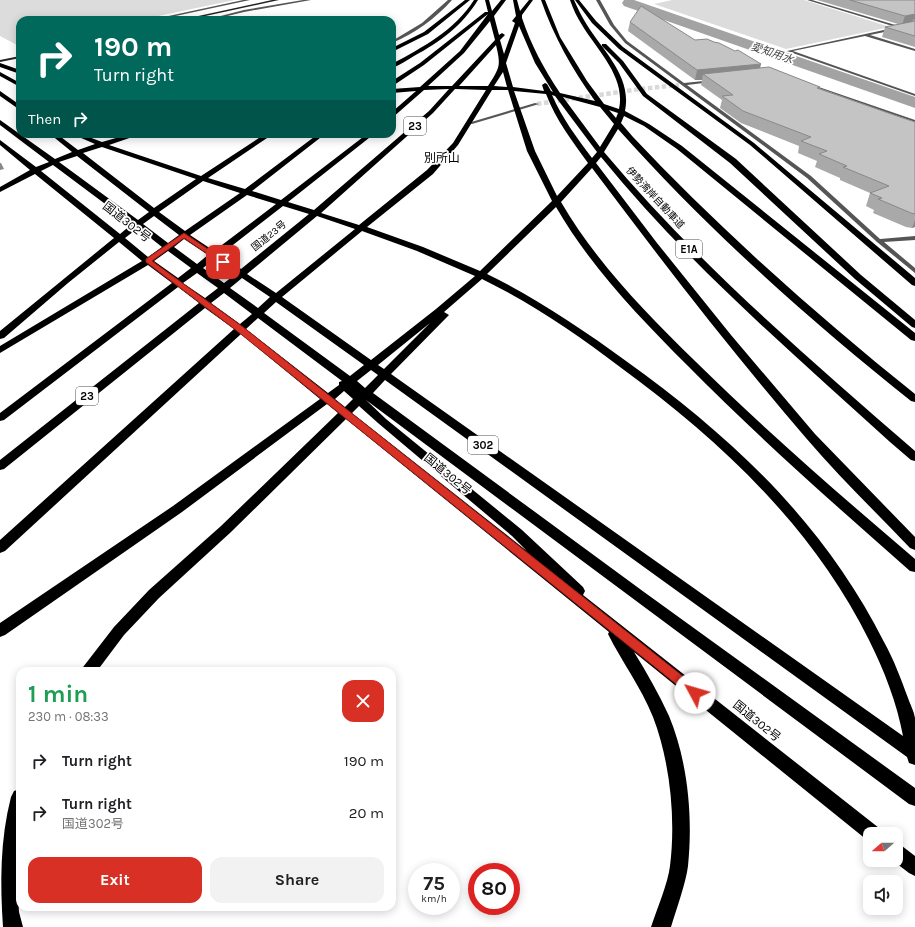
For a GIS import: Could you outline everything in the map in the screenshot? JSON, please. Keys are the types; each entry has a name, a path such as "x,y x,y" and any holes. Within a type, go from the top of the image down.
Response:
{"highway":[{"path":"396,48 426,33 468,0"},
{"path":"396,64 422,49 454,27 470,11 476,0"},
{"path":"487,0 520,120 531,152 560,206 603,269 676,348 726,398 799,466 915,567"},
{"path":"396,80 422,64 504,0"},
{"name":"23","path":"396,112 462,52 504,0"},
{"name":"伊勢湾岸自動車道","path":"515,0 522,28 542,71 560,99 610,165 659,219 707,268 824,377 915,457"},
{"name":"国道23号","path":"0,466 284,239 370,167 431,112 520,16 531,0"},
{"name":"伊勢湾岸自動車道","path":"543,0 560,43 577,70 605,108 650,159 706,217 787,292 915,400"},
{"path":"565,0 568,14 587,26 621,62 645,95 733,161 858,278 915,325"},
{"path":"91,667 119,632 154,594 226,529 292,466 397,363 490,267 569,189 613,134 620,118 623,104 622,90 619,80 614,70 580,21 572,0"},
{"path":"577,0 594,22 621,48 752,144 915,283"},
{"path":"0,548 276,297 430,172 456,144 500,72 520,16"},
{"path":"0,65 16,71"},
{"path":"542,71 547,91 555,109 582,150 654,245 760,378 811,437 915,545"},
{"path":"0,74 16,83"},
{"path":"396,83 406,82"},
{"path":"414,82 447,82 522,88 589,100 632,117 669,141 915,338"},
{"path":"396,91 468,87 522,88"},
{"path":"0,93 16,105"},
{"path":"0,97 16,106"},
{"path":"0,122 16,134"},
{"path":"22,138 626,587 915,798"},
{"name":"国道302号","path":"58,138 184,235 276,297 915,754"},
{"path":"86,138 157,164 362,229 470,270 556,316 632,369 712,434 753,472 790,511 825,555 858,604 886,659 908,721 915,758"},
{"path":"0,190 16,180 59,159 125,138"},
{"path":"0,336 128,230 225,162 264,138"},
{"path":"0,350 148,261 257,184 317,138"},
{"name":"国道23号","path":"0,418 366,138"},
{"name":"国道302号","path":"0,142 148,261 240,329 864,827"},
{"path":"0,631 216,483 409,336 490,267"},
{"path":"308,350 382,422 522,537 591,604 619,639 642,678 661,717 674,761 681,812 679,867 661,927"},
{"path":"14,927 10,913 8,853 16,816"},
{"path":"903,858 915,867"}],"street":[{"path":"171,16 248,0"},
{"path":"201,16 277,0"},
{"path":"223,16 309,0"},
{"path":"396,40 418,28 450,0"},
{"path":"598,0 612,25 626,42 809,177 879,241 915,271"},
{"path":"809,0 901,28"},
{"path":"908,26 789,51 915,95"},
{"path":"865,35 915,50"},
{"path":"0,61 16,58"},
{"path":"682,84 716,81"},
{"path":"802,82 915,121"},
{"path":"470,123 537,104"},
{"path":"879,241 915,238"}],"shaded area":[{"path":"0,0 235,0 158,16 16,16 16,44 0,36"},
{"path":"672,0 804,0 890,27 786,49 654,4"}],"building":[{"path":"850,0 915,0 915,14 905,16"},
{"path":"641,6 695,40 707,39 719,43 735,51 738,50 761,64 697,70 630,22"},
{"path":"915,21 915,36 885,27"},
{"path":"769,67 820,87 817,88 915,122 915,214 878,199 882,198 870,193 889,186 843,167 847,166 819,154 827,151 801,141 811,137 743,111 722,96 733,95 703,74"}],"waterway":[{"name":"愛知用水","path":"629,3 915,103"}],"tunnel":[{"path":"537,104 640,89 679,85"}],"district":[{"name":"別所山","path":"442,158"}],"route":[{"path":"223,262 184,235 148,261 240,329 695,693"}]}
